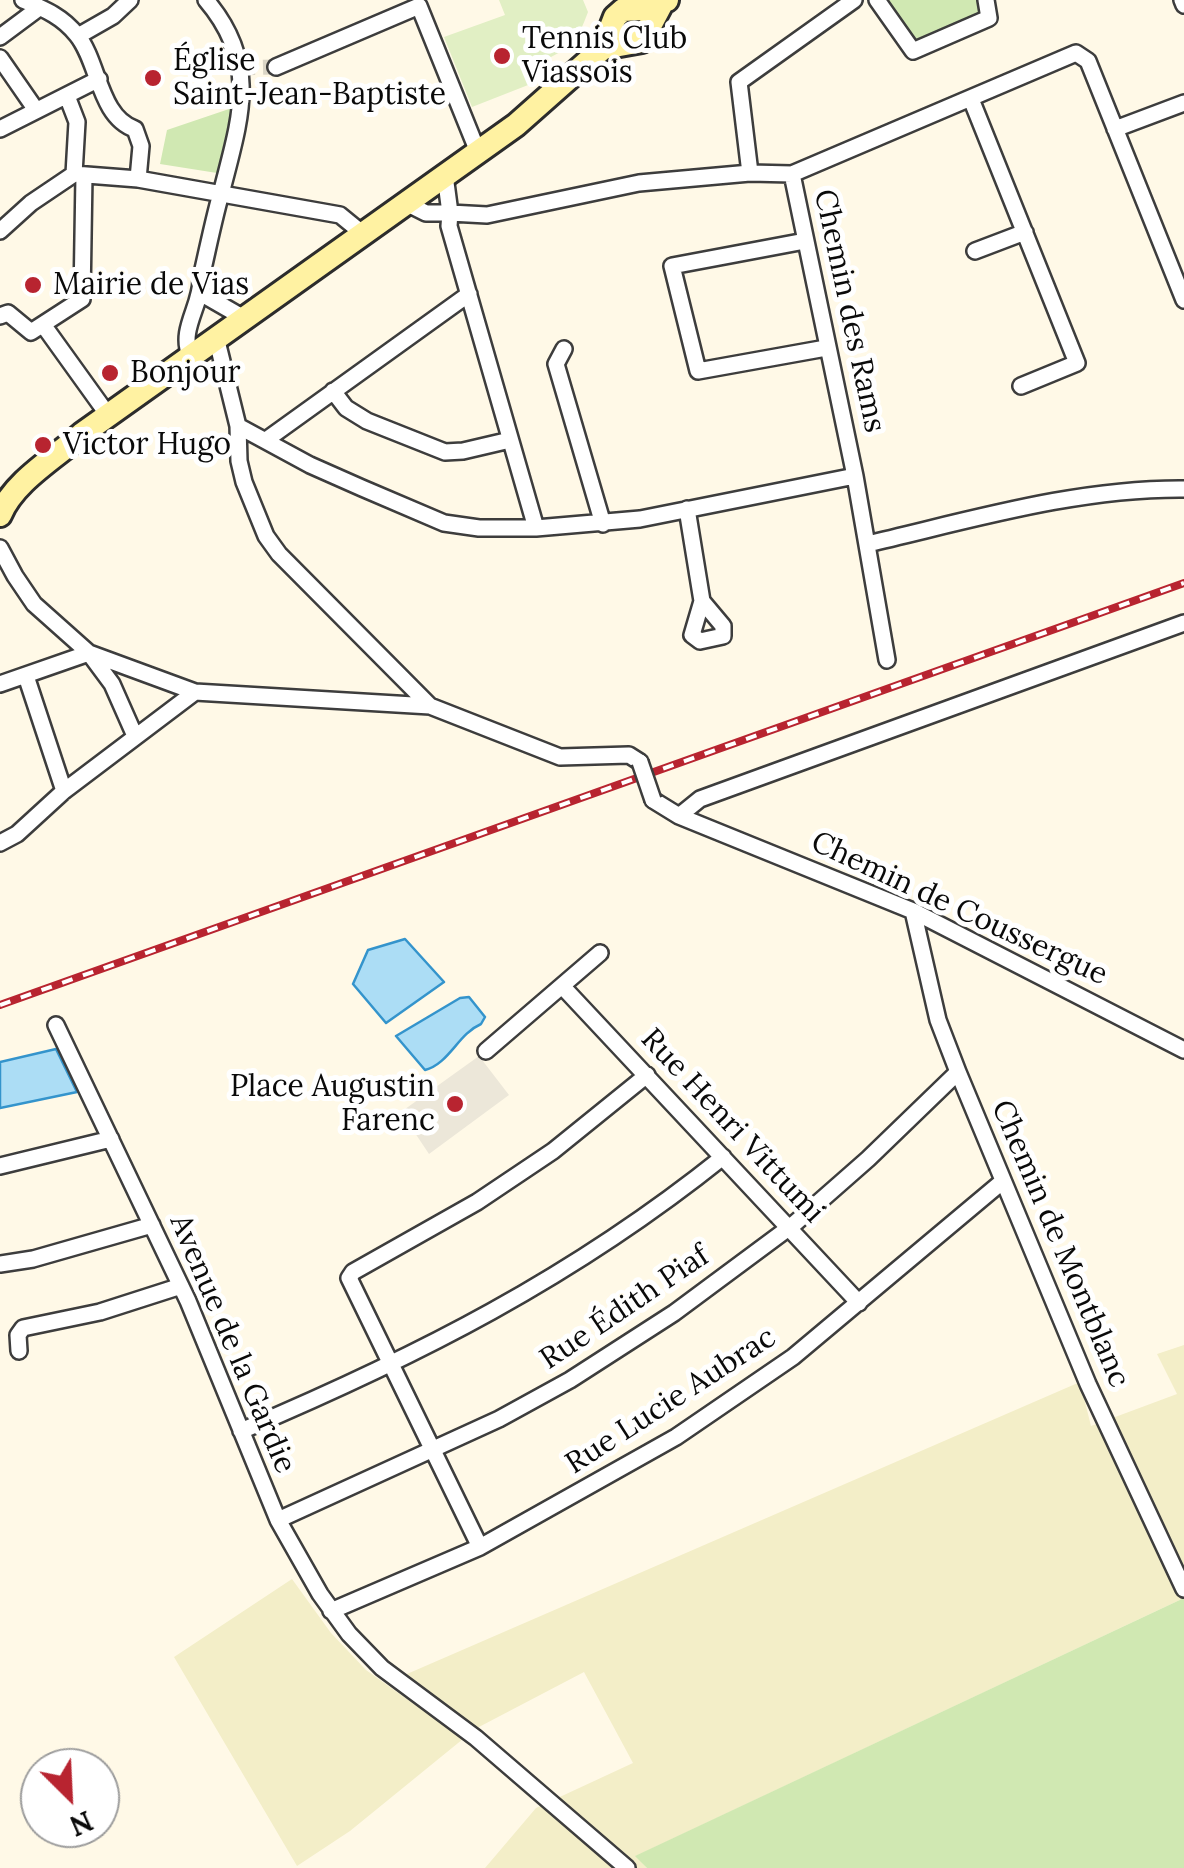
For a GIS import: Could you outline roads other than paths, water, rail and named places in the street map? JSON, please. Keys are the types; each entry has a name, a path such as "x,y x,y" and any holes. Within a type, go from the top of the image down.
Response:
{"main road":[{"path":"0,516 6,501 20,486 82,434 551,96 613,39 616,17 622,10 655,9"},
{"path":"0,488 28,461 82,434"}],"street":[{"path":"23,0 51,7 78,36 109,106 124,126 134,130 141,146 138,179"},
{"path":"78,36 113,16 130,0"},
{"path":"190,355 186,334 202,294 201,278 242,111 242,74 231,38 206,0"},
{"path":"750,174 739,82 854,0"},
{"path":"876,0 912,51 990,18 986,0"},
{"path":"276,67 419,6 478,152"},
{"path":"0,37 51,7"},
{"path":"792,174 1076,54 1088,61 1184,300"},
{"path":"0,58 36,110"},
{"path":"0,129 99,79"},
{"path":"4,314 31,332 82,299 78,122 67,96"},
{"path":"971,99 1078,363 1021,386"},
{"path":"1115,128 1184,104"},
{"path":"2,223 79,174 138,179 340,215 362,233"},
{"name":"Chemin des Rams","path":"406,203 426,213 488,215 640,183 792,174 855,476 888,660"},
{"path":"445,176 449,226 536,528"},
{"path":"975,251 1025,232"},
{"path":"806,242 672,266 698,371 826,348"},
{"path":"202,294 242,317"},
{"path":"266,440 469,294"},
{"path":"44,326 108,415"},
{"path":"214,338 238,426 244,482 272,546 430,706"},
{"path":"564,350 556,364 603,524"},
{"path":"333,391 346,408 368,421 445,452 510,440"},
{"path":"238,426 310,465 444,523 480,528 603,524 855,476"},
{"path":"868,544 1072,498 1138,488 1184,489"},
{"path":"686,509 702,601"},
{"path":"0,548 34,604 89,653 112,684 135,736"},
{"path":"679,816 700,800 1184,623"},
{"path":"0,684 89,653 195,692 430,706"},
{"path":"26,676 64,791"},
{"path":"0,843 195,692"},
{"name":"Chemin de Coussergue","path":"430,706 560,757 628,755 640,762 653,800 679,816 913,911 1184,1050"},
{"name":"Chemin de Montblanc","path":"913,911 938,1020 958,1072 1088,1384 1184,1589"},
{"path":"486,1051 600,953"},
{"name":"Rue Henri Vittumi","path":"563,988 859,1303"},
{"name":"Avenue de la Gardie","path":"56,1025 181,1286 278,1520 331,1611 382,1668 476,1738 627,1868"},
{"name":"Rue Édith Piaf","path":"278,1520 499,1419 601,1360 686,1304 789,1227 868,1159 958,1072"},
{"path":"480,1547 349,1278 353,1272 450,1220 553,1151 647,1074"},
{"path":"0,1166 111,1140"},
{"path":"241,1431 451,1336 617,1236 723,1157"},
{"name":"Rue Lucie Aubrac","path":"331,1611 480,1547 676,1437 779,1367 1003,1180"},
{"path":"0,1264 34,1259 152,1226"},
{"path":"20,1351 18,1335 23,1328 100,1312 181,1286"}],"water":[{"path":"405,939 444,982 386,1023 353,984 368,950"},
{"path":"469,997 485,1017 481,1024 441,1062 425,1070 396,1036 460,998"},
{"path":"56,1049 77,1092 0,1108 0,1062"}],"tunnel":[{"path":"240,68 276,67"}],"railway":[{"path":"0,1005 1184,583"}],"place":[{"name":"Tennis Club Viassois","path":"502,56"},
{"name":"Église Saint-Jean-Baptiste","path":"153,78"},
{"name":"Mairie de Vias","path":"33,285"},
{"name":"Bonjour","path":"110,373"},
{"name":"Victor Hugo","path":"43,445"},
{"name":"Place Augustin Farenc","path":"455,1104"}]}
